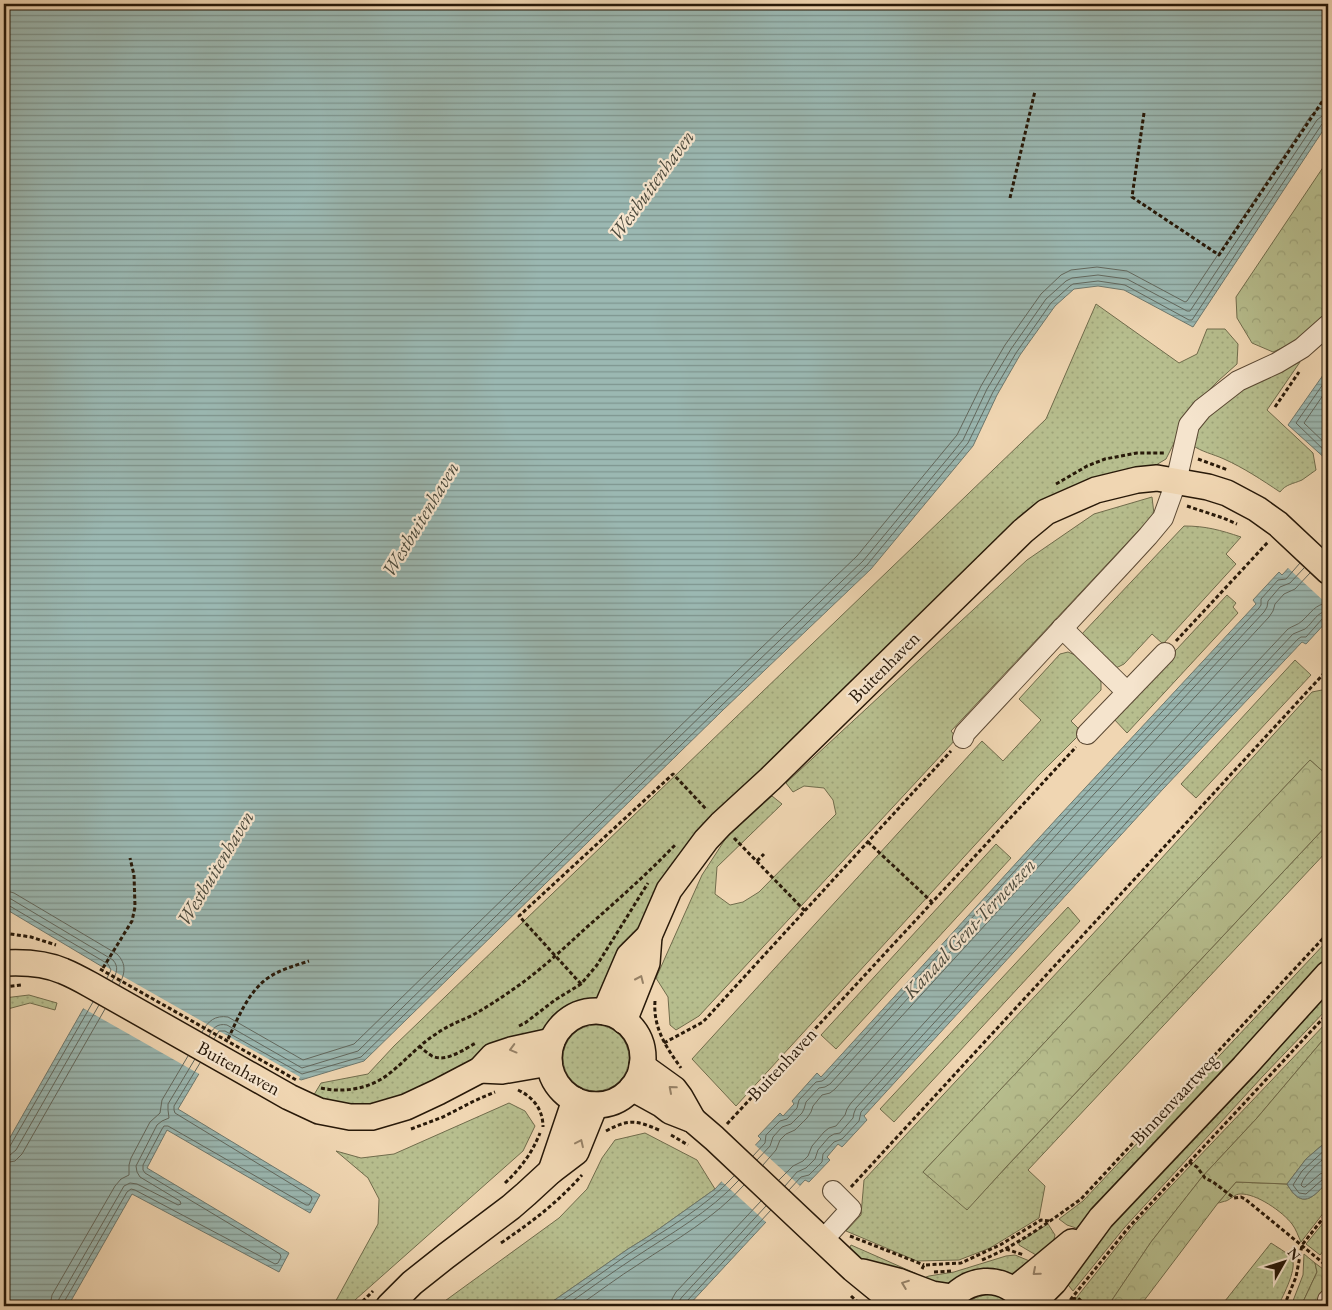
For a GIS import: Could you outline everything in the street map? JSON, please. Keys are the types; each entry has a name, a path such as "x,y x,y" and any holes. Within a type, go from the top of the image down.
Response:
{"main road":[{"name":"Buitenhaven","path":"614,1017 629,956 649,936 669,890 685,867 710,817 777,772 1022,531 1046,512 1096,490 1138,480 1157,478 1172,492 1208,487 1227,493 1257,509 1278,524 1328,571"},
{"name":"Buitenhaven","path":"4,963 16,962 45,966 97,976 297,1087 319,1111 350,1117 372,1117 406,1108 480,1070 493,1056 511,1050 551,1052"},
{"name":"Binnenvaartweg","path":"1021,1298 1101,1218 1328,974"},
{"path":"595,1011 614,1017 631,1028 639,1041 642,1056 637,1077 625,1095 616,1100 606,1104 585,1103 566,1094 553,1078 551,1052 559,1029 575,1016 595,1011"},
{"path":"637,1077 674,1089 693,1120 784,1204 828,1234 853,1269 891,1300 914,1286 949,1302 962,1288 974,1283 988,1281 1002,1284 1021,1298"},
{"path":"551,1171 553,1132 585,1103"},
{"path":"383,1297 412,1283 516,1203 551,1171 576,1152 585,1103"},
{"name":"Binnenvaartweg","path":"1033,1306 1036,1300 1054,1282 1101,1218"}],"street":[{"path":"963,738 965,733 1163,518 1172,492 1189,425 1202,409 1238,381 1302,348 1328,325"},
{"path":"1062,628 1127,692"},
{"path":"1087,734 1165,653"},
{"path":"828,1234 851,1209 836,1194"},
{"path":"1327,1306 1328,1300"}],"path":[{"path":"1010,198 1035,91"},
{"path":"1144,113 1132,197 1219,255 1328,93"},
{"path":"1172,492 1188,506 1240,525"},
{"path":"1263,537 1275,546"},
{"path":"1165,653 1269,541"},
{"path":"836,1194 1328,669"},
{"name":"Buitenhaven","path":"722,1129 1087,734"},
{"path":"664,1043 703,1022 963,738"},
{"path":"581,984 519,916 673,774 710,817 757,861 805,911"},
{"path":"319,1088 351,1090 373,1083 387,1075 435,1034 502,997 555,956 650,871 682,837"},
{"path":"868,842 932,902"},
{"path":"757,861 764,854"},
{"path":"97,976 132,922 135,907 134,875 130,858"},
{"path":"650,871 652,876"},
{"path":"515,1027 525,1024 555,1000 581,984 597,965 650,881"},
{"name":"Binnenvaartweg","path":"1006,1249 1050,1222 1082,1198 1328,933"},
{"path":"223,1049 250,995 266,979 282,970 309,961"},
{"name":"Buitenhaven","path":"97,976 297,1087"},
{"path":"4,987 28,985"},
{"path":"1068,1306 1071,1299 1129,1227 1328,1013"},
{"path":"419,1046 431,1055 442,1058 484,1039"},
{"path":"503,1185 516,1172 535,1146 553,1132 543,1119 536,1102 528,1094 516,1089"},
{"path":"603,1136 606,1131 620,1123 636,1122 666,1132 692,1148"},
{"path":"1189,1162 1197,1167 1205,1178 1214,1182 1234,1198 1241,1197 1245,1199 1328,1267"},
{"path":"1284,1306 1296,1277 1302,1245 1328,1212"},
{"path":"828,1234 844,1234 914,1286 1000,1245 1041,1220 1050,1222"},
{"path":"358,1306 383,1297"},
{"path":"1071,1299 1078,1298 1086,1306"}],"green space":[{"path":"1328,160 1328,311 1311,335 1273,352 1252,343 1237,318 1236,297"},
{"path":"1096,304 1179,363 1197,354 1207,329 1225,329 1238,344 1237,364 1180,420 1177,437 1166,459 1156,465 1088,480 682,851 607,989 592,1002 533,1037 442,1075 404,1099 362,1109 312,1098 321,1083 368,1074 394,1046 1046,419"},
{"path":"1300,362 1267,410 1313,453 1316,470 1302,480 1282,489 1280,492 1239,466 1192,445 1195,433 1202,423 1226,399 1258,380"},
{"path":"1152,497 1154,514 951,731 957,738 699,1016 676,1030 670,1025 668,997 656,978 702,875 726,838 772,796 782,804 717,867 715,894 730,905 743,902 759,892 836,814 833,800 824,788 804,786 793,792 786,783 1027,560 1094,514"},
{"path":"1184,526 1213,529 1241,537 1226,554 1236,564 1163,644 1152,634 1124,664 1116,668 1080,636"},
{"path":"1227,595 1236,603 1233,607 1238,613 1127,733 1113,718"},
{"path":"1068,652 1075,655 1101,682 1101,690 1071,721 1082,732 1039,775 736,1106 692,1059 982,741 1003,761 1041,720 1019,699 1060,654"},
{"path":"1295,660 1311,675 1196,798 1181,784"},
{"path":"1327,689 1328,776 1310,760 923,1172 967,1209 1328,824 1328,850 1028,1170 1045,1186 1039,1218 990,1248 959,1260 917,1261 846,1231 861,1215 864,1180 1103,923 1312,692"},
{"path":"1310,760 1328,776 1328,824 967,1210 923,1172"},
{"path":"996,844 1011,858 836,1049 821,1035"},
{"path":"1068,907 1080,921 894,1122 880,1109"},
{"path":"1328,940 1328,961 1104,1201 1076,1228 1067,1225 1059,1219 1083,1201"},
{"path":"1328,987 1328,1008 1124,1228 1073,1291 1065,1281 1090,1245"},
{"path":"29,995 57,1003 55,1010 30,1003 4,1010 4,998"},
{"path":"1328,1021 1328,1034 1257,1118 1202,1177 1151,1242 1108,1306 1072,1306 1134,1225"},
{"path":"596,1025 608,1028 619,1035 626,1046 629,1058 626,1070 619,1081 608,1088 596,1091 584,1088 573,1081 566,1070 563,1058 566,1046 573,1035 584,1028"},
{"path":"1328,1034 1328,1140 1306,1159 1287,1184 1236,1182 1140,1306 1108,1306 1151,1242 1202,1177 1257,1118"},
{"path":"509,1103 525,1111 535,1126 523,1151 350,1306 333,1306 378,1224 379,1199 368,1178 336,1151 361,1158 394,1154"},
{"path":"645,1133 697,1160 715,1189 546,1306 438,1306 559,1218 587,1189 602,1158 615,1140"},
{"path":"1328,1181 1328,1207 1301,1242 1295,1228 1288,1219 1261,1200 1240,1194 1218,1203 1236,1182 1287,1184 1298,1197 1308,1199"},
{"path":"1328,1217 1328,1245 1320,1255 1306,1244"},
{"path":"1048,1224 1055,1235 1053,1243 1041,1258 1019,1245 1019,1242"},
{"path":"1271,1243 1289,1255 1293,1261 1292,1274 1278,1306 1221,1306"},
{"path":"851,1245 917,1274 914,1282 872,1265 848,1251"},
{"path":"1304,1254 1315,1263 1317,1272 1302,1304 1303,1306 1291,1306 1303,1275"},
{"path":"1015,1255 1032,1262 1015,1276 959,1285 923,1285 926,1277 929,1276 954,1272"},
{"path":"1315,1263 1327,1272 1328,1282 1320,1295 1317,1306 1303,1306 1302,1304 1317,1272"},
{"path":"991,1294 1006,1300 1013,1306 963,1306 976,1298"}],"water":[{"name":"Westbuitenhaven","path":"4,4 1328,4 1328,123 1193,327 1124,290 1098,286 1074,289 1055,306 1020,355 997,395 973,446 871,569 723,710 364,1061 301,1080 222,1035 178,1109 320,1195 310,1213 167,1130 147,1168 289,1253 279,1272 132,1194 68,1306 4,1306 4,1148 106,969 4,908"},
{"path":"1328,368 1328,461 1288,425"},
{"name":"Kanaal Gent-Terneuzen","path":"1328,525 1328,613 1326,616 1328,620 1306,644 1302,642 1163,789 864,1116 867,1120 842,1147 838,1144 827,1157 830,1160 809,1182 805,1180 688,1306 546,1306 715,1189 761,1139 758,1136 780,1113 783,1116 794,1104 792,1101 817,1073 821,1077 1256,604 1253,600 1279,572 1282,575"},
{"path":"1328,1140 1328,1181 1308,1199 1298,1197 1287,1184 1306,1159"}],"pier":[{"path":"1320,530 1328,537 1328,605 1287,567"},
{"path":"103,965 300,1077 298,1081 223,1038 201,1075 81,1007 103,970 101,968"},
{"path":"754,1144 800,1186 767,1223 720,1180"}]}
